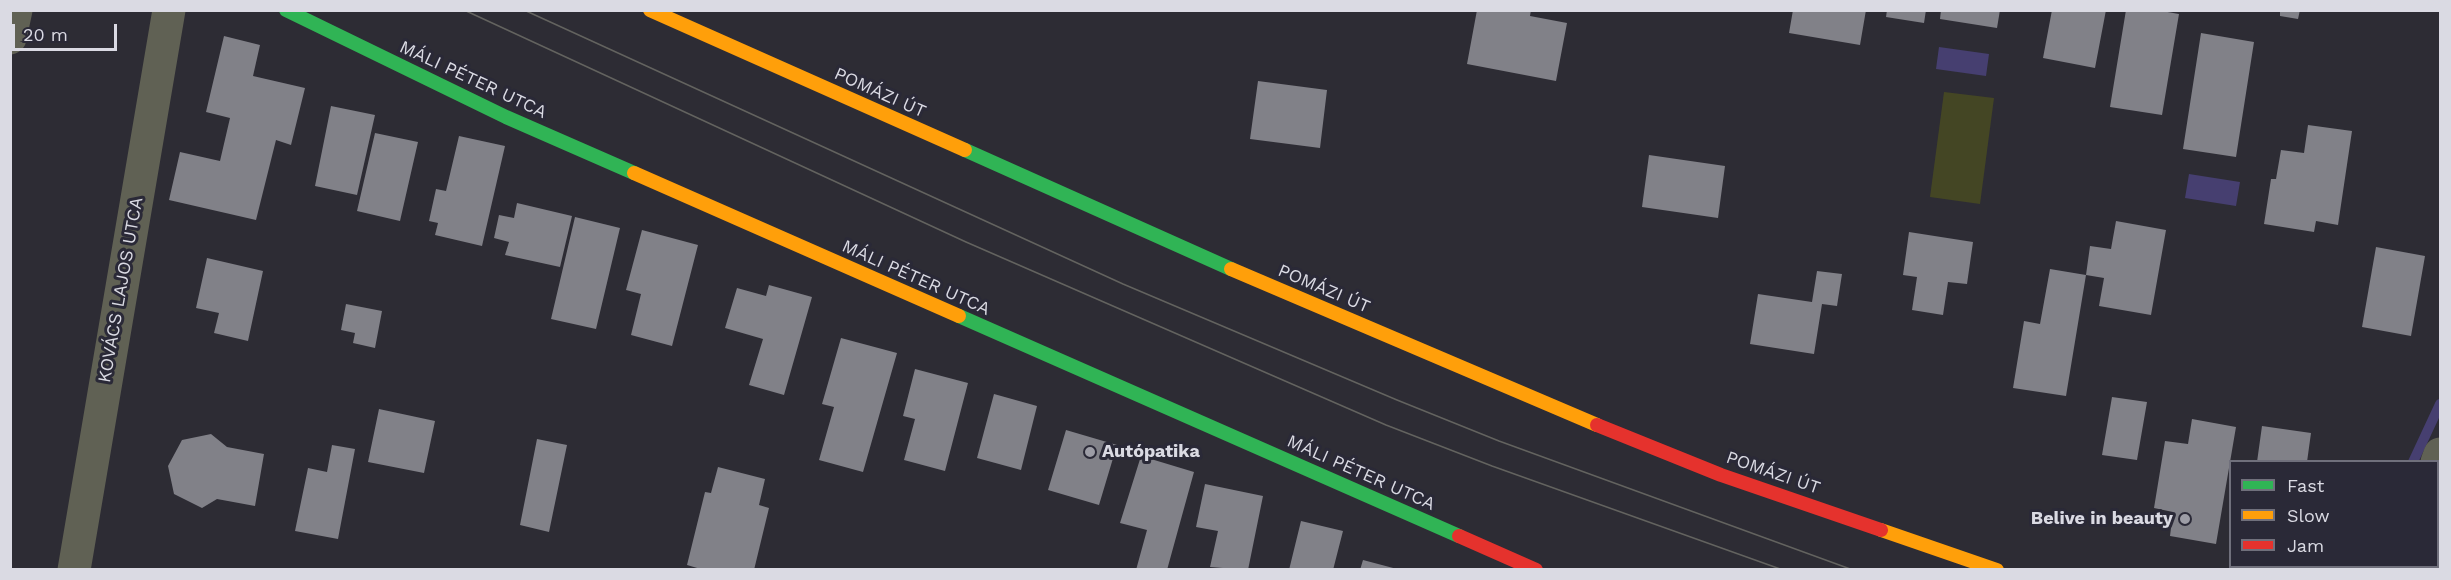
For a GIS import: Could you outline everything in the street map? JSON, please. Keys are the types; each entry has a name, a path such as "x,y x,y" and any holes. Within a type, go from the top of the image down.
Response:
{"main road":[{"name":"MÁLI PÉTER UTCA","path":"286,10 506,117 1536,570"},
{"name":"POMÁZI ÚT","path":"650,10 1227,267 1573,415 1721,475 1997,570"}],"street":[{"path":"10,38 16,10"},
{"name":"KOVÁCS LAJOS UTCA","path":"74,570 169,10"}],"green space":[{"path":"1944,92 1994,98 1980,204 1930,197"}],"shaded area":[{"path":"1939,47 1989,54 1986,76 1936,69"},
{"path":"2189,174 2240,182 2236,206 2185,198"}],"building":[{"path":"1477,10 1531,10 1530,16 1567,23 1556,81 1467,64"},
{"path":"1793,10 1866,10 1860,45 1789,33"},
{"path":"1887,10 1926,10 1924,23 1886,17"},
{"path":"1941,10 2000,10 1997,28 1940,19"},
{"path":"2052,10 2106,10 2095,68 2043,58"},
{"path":"2126,10 2156,10 2179,14 2162,115 2110,107"},
{"path":"2280,10 2300,10 2298,19 2280,16"},
{"path":"2201,33 2254,42 2236,157 2183,149"},
{"path":"224,36 260,45 253,76 305,88 291,145 276,140 256,220 169,200 180,152 220,161 230,118 206,112"},
{"path":"1258,81 1327,90 1320,148 1250,139"},
{"path":"331,106 375,115 357,195 315,186"},
{"path":"2308,125 2352,131 2338,225 2316,221 2314,232 2264,224 2271,179 2276,179 2281,150 2304,153"},
{"path":"375,133 418,142 400,221 357,211"},
{"path":"459,136 505,146 482,246 435,235 438,223 429,221 436,189 446,191"},
{"path":"1649,155 1725,166 1718,218 1642,207"},
{"path":"517,203 572,216 560,267 505,255 509,242 494,238 499,215 514,218"},
{"path":"575,217 620,228 596,329 551,319"},
{"path":"2116,221 2166,230 2151,315 2099,306 2104,278 2086,275 2090,246 2111,249"},
{"path":"642,230 698,245 672,346 631,335 641,294 626,290"},
{"path":"1909,232 1973,242 1967,284 1948,282 1943,315 1912,310 1917,277 1903,275"},
{"path":"2376,247 2425,256 2411,336 2362,327"},
{"path":"207,258 263,271 248,341 214,333 219,313 196,308"},
{"path":"2050,269 2086,275 2066,396 2013,388 2024,321 2040,324"},
{"path":"1817,271 1842,274 1837,306 1822,304 1814,354 1750,344 1758,294 1812,302"},
{"path":"769,285 812,297 784,395 749,385 763,339 725,328 737,288 766,296"},
{"path":"346,304 382,311 375,348 353,343 355,333 341,330"},
{"path":"841,338 897,353 863,472 819,460 834,407 822,404"},
{"path":"915,369 968,383 945,471 904,460 915,419 903,416"},
{"path":"994,394 1037,406 1021,470 977,458"},
{"path":"2112,397 2147,402 2137,460 2102,455"},
{"path":"379,409 435,421 424,473 368,462"},
{"path":"2192,419 2236,427 2216,544 2170,536 2173,512 2154,508 2165,441 2188,444"},
{"path":"2262,426 2311,433 2307,460 2257,460"},
{"path":"1066,430 1117,445 1099,505 1048,490"},
{"path":"211,434 227,447 264,454 255,506 217,499 202,508 174,494 168,466 182,440"},
{"path":"537,439 567,445 549,532 520,525"},
{"path":"332,445 355,449 338,539 295,531 308,468 327,472"},
{"path":"1141,456 1194,472 1167,570 1136,570 1147,530 1120,523"},
{"path":"718,467 765,479 759,505 769,508 754,570 704,570 687,565 705,492 711,493"},
{"path":"1205,484 1263,496 1248,570 1210,567 1218,531 1196,527"},
{"path":"1301,521 1343,531 1333,570 1289,570"},
{"path":"1363,560 1397,569 1397,570 1360,570"}],"waterway":[{"path":"2414,460 2440,404"}],"tram line":[{"path":"464,10 966,242 1386,425 1492,466 1783,570"},
{"path":"524,10 1123,284 1397,400 1499,441 1853,570"}],"traffic: fast":[{"path":"286,10 506,117 634,173"},
{"path":"965,150 1231,269"},
{"path":"959,316 1459,536"}],"traffic: slow":[{"path":"650,10 965,150"},
{"path":"634,173 959,316"},
{"path":"1231,269 1597,425"},
{"path":"1881,530 1997,570"}],"traffic: jam":[{"path":"1597,425 1721,475 1881,530"},
{"path":"1459,536 1536,570"}],"place":[{"name":"Autópatika","path":"1090,452"},
{"name":"Belive in beauty","path":"2185,519"}]}
